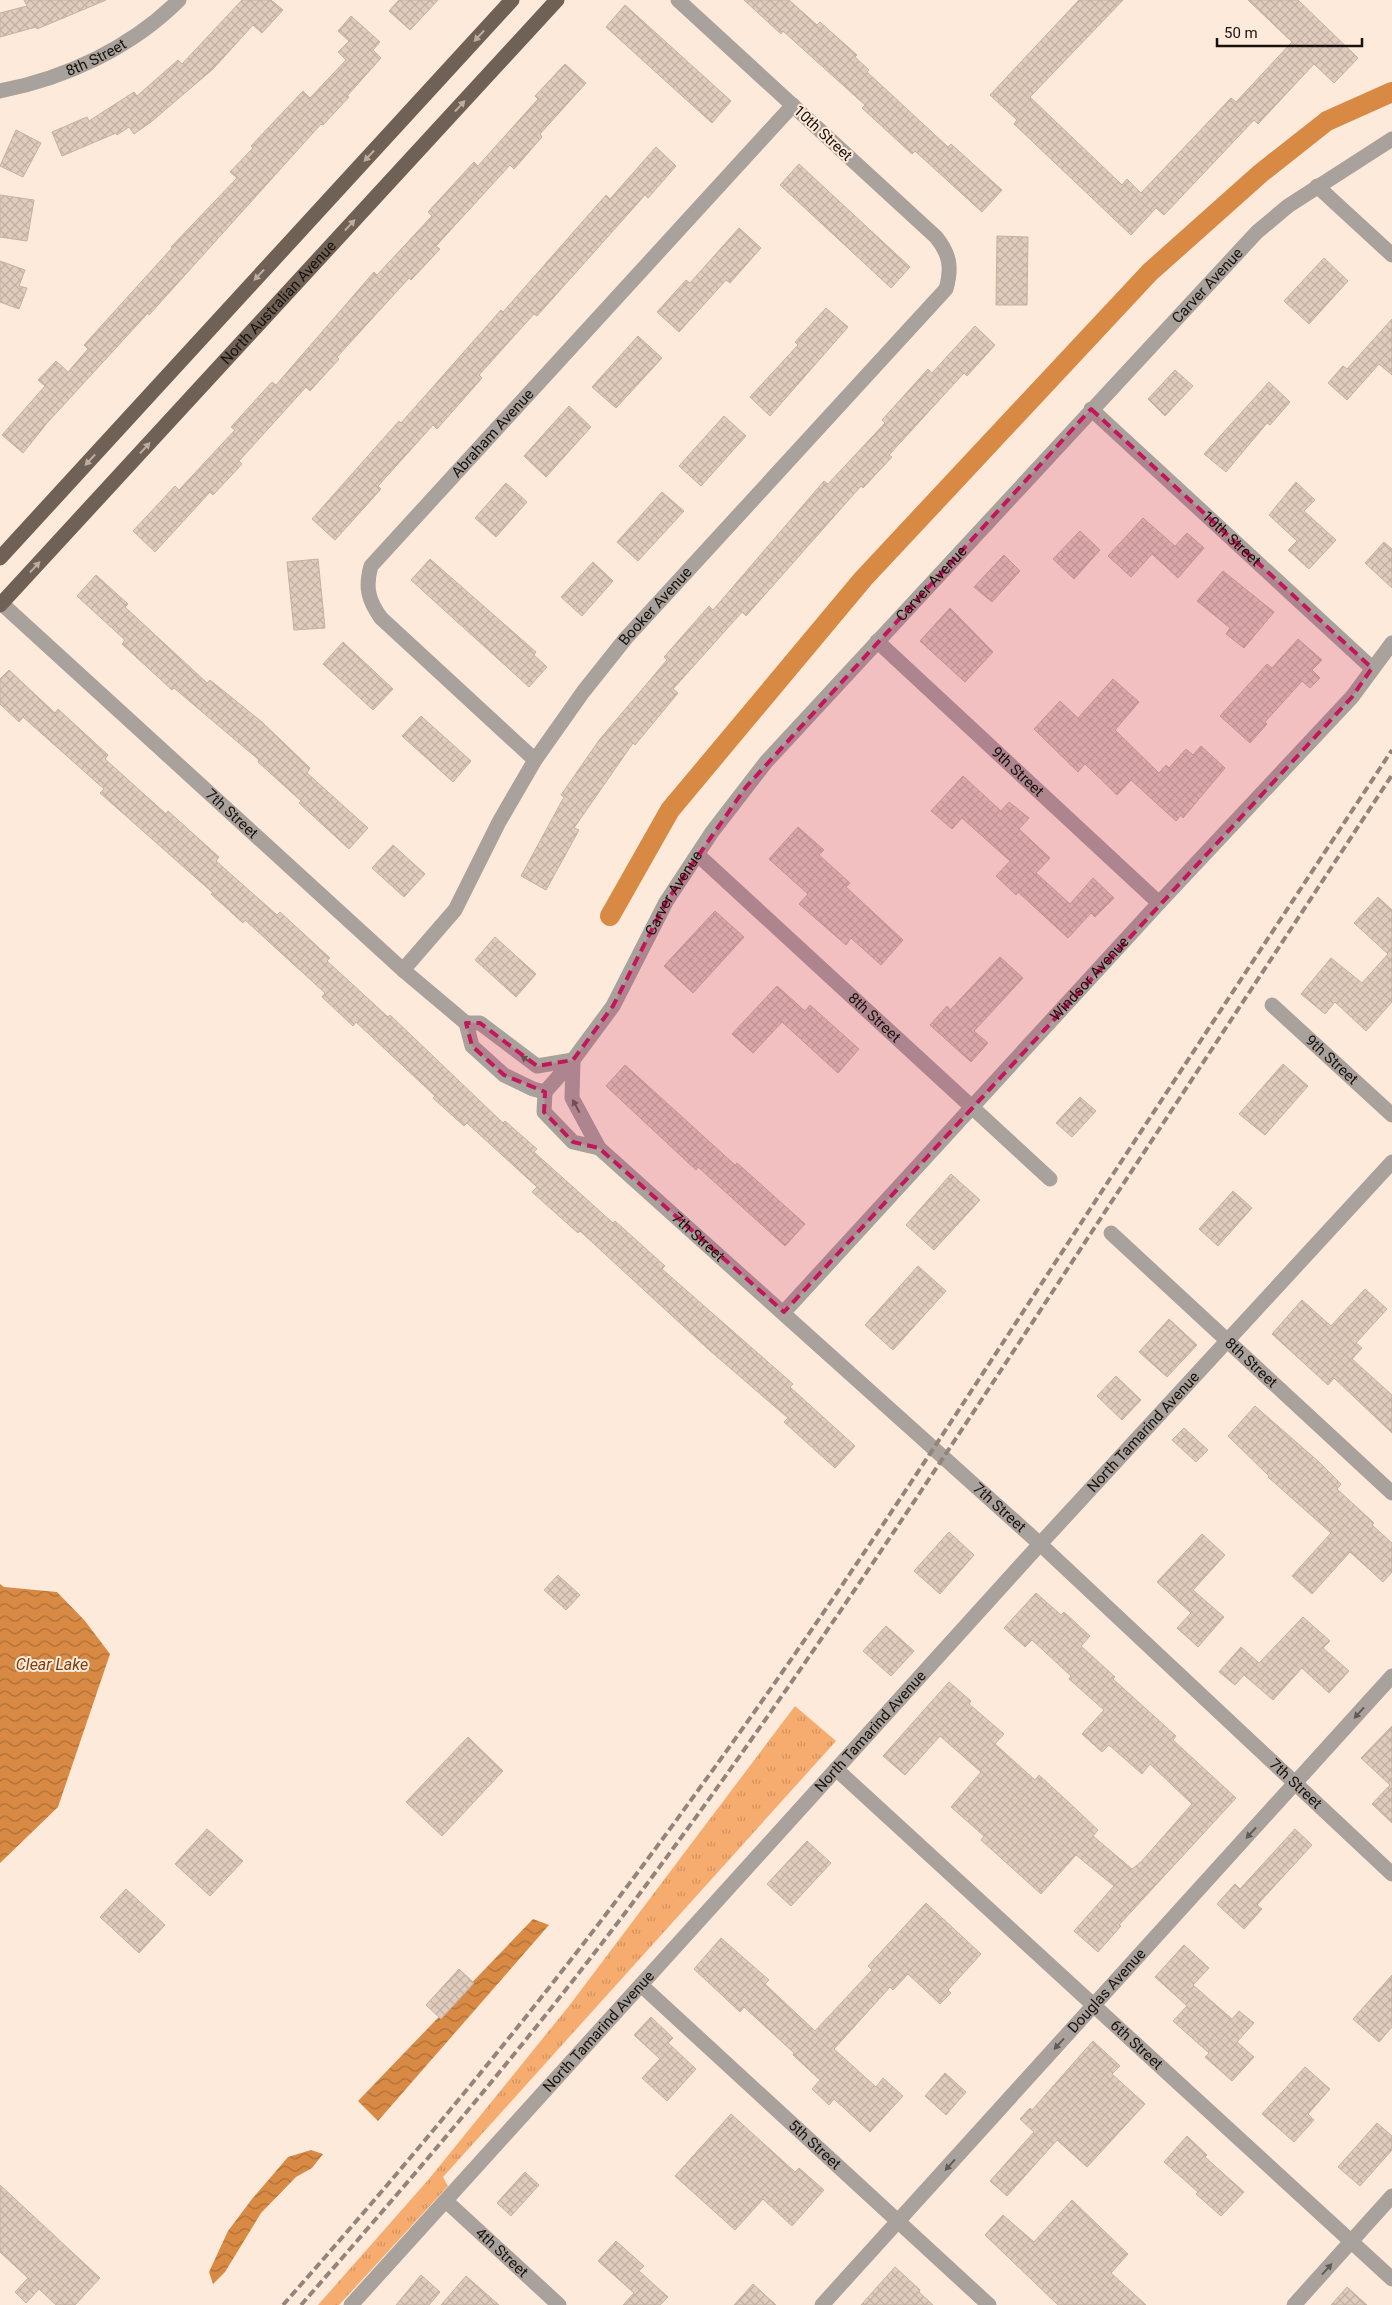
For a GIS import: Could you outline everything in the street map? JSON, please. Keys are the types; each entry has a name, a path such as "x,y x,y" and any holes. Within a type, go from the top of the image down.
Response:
{"main road":[{"path":"0,558 512,0"},
{"name":"North Australian Avenue","path":"1,603 557,0"}],"street":[{"name":"8th Street","path":"0,91 48,79 104,55 142,31 179,0"},
{"name":"10th Street","path":"678,0 936,237 945,248 950,261 950,275"},
{"name":"Abraham Avenue","path":"535,760 381,618 372,606 367,593 367,579 372,566 793,105"},
{"name":"Carver Avenue","path":"545,1092 573,1060 613,1006 666,902 712,832 766,762 876,641 1257,232 1288,206 1317,186 1392,139"},
{"path":"1317,186 1392,255"},
{"name":"Booker Avenue","path":"403,970 455,910 499,822 535,760 583,692 626,638 946,289 950,275"},
{"name":"10th Street","path":"1091,409 1372,668"},
{"name":"7th Street","path":"1,603 403,970 466,1023 480,1023 505,1044 537,1066 573,1060 572,1098 599,1148 784,1312 1040,1544 1392,1874"},
{"name":"9th Street","path":"876,641 1159,903"},
{"name":"Windsor Avenue","path":"784,1312 1159,903 1352,697 1392,642"},
{"name":"8th Street","path":"698,855 1050,1179"},
{"name":"9th Street","path":"1272,1005 1392,1116"},
{"path":"466,1023 472,1046 504,1074 533,1089 545,1092"},
{"name":"7th Street","path":"545,1092 544,1112 573,1142 599,1148"},
{"name":"North Tamarind Avenue","path":"351,2305 1040,1544 1392,1162"},
{"name":"8th Street","path":"1111,1233 1392,1493"},
{"name":"Douglas Avenue","path":"822,2305 1392,1676"},
{"name":"6th Street","path":"836,1770 1392,2279"},
{"name":"5th Street","path":"641,1985 989,2305"},
{"path":"1294,2305 1392,2196"},
{"name":"4th Street","path":"446,2201 559,2305"}],"highlighted area":[{"path":"1091,409 1372,668 1352,697 784,1312 599,1148 573,1142 544,1112 545,1092 504,1075 472,1046 466,1023 480,1023 537,1066 573,1060 613,1006 666,902 746,787"}],"green space":[{"path":"795,1706 836,1741 443,2177 448,2186 339,2305 318,2305 429,2179 569,2006"}],"water":[{"name":"Clear Lake","path":"0,1584 4,1587 57,1592 85,1621 110,1654 58,1807 0,1863"},
{"path":"533,1919 549,1925 378,2121 358,2101"},
{"path":"311,2150 323,2154 312,2168 296,2177 261,2213 225,2272 213,2284 209,2272 228,2231 252,2199 288,2157"}],"building":[{"path":"24,0 106,0 37,29 36,27 0,37 0,13 27,6"},
{"path":"242,0 271,0 283,10 262,33 253,25 213,69 151,122 134,134 129,127 117,135 116,133 62,156 52,132 87,117 89,121 134,92 137,96 178,60 182,64"},
{"path":"399,0 438,0 410,30 389,11"},
{"path":"744,0 789,0 817,25 820,22 857,55 855,57 869,70 867,72 948,147 951,144 1002,190 982,212 915,151 912,154 862,108 865,105 783,31 781,34"},
{"path":"1079,0 1123,0 1030,97 1122,185 1127,179 1141,193 1231,98 1236,102 1292,42 1248,0 1298,0 1358,58 1334,83 1314,64 1258,124 1254,120 1164,215 1156,208 1131,235 1014,124 1017,120 990,95"},
{"path":"625,5 731,101 712,123 606,27"},
{"path":"351,16 380,42 373,50 381,58 347,96 349,97 323,125 321,124 149,315 148,313 47,423 23,453 2,435 45,386 38,380 56,361 68,372 88,349 84,345 171,247 237,178 230,172 253,148 251,146 303,91 310,98 346,60 338,52 349,41 338,31"},
{"path":"565,64 586,83 540,134 542,137 514,169 510,165 436,246 440,249 411,280 409,278 337,357 339,359 310,391 306,387 239,461 242,464 213,495 210,492 155,552 133,531 175,486 179,490 235,430 231,427 272,382 276,385 374,272 377,275 432,216 428,212 474,162 478,166 538,99 535,96"},
{"path":"16,130 41,143 23,177 0,166"},
{"path":"656,147 676,166 648,198 645,195 537,316 534,314 479,375 482,378 437,429 433,425 378,486 381,489 335,540 312,519 399,421 401,423 501,310 503,312 606,195 610,199"},
{"path":"799,164 910,267 891,288 780,185"},
{"path":"0,195 34,200 27,241 0,237"},
{"path":"739,228 761,248 730,283 726,280 679,332 657,312 686,280 690,283"},
{"path":"997,236 1028,237 1027,305 996,305"},
{"path":"1324,258 1348,281 1309,324 1284,301"},
{"path":"0,261 25,270 19,286 27,288 19,309 0,302"},
{"path":"826,308 848,327 770,416 750,397 798,345 795,342"},
{"path":"1392,319 1392,375 1379,364 1347,400 1328,383 1343,366 1347,369"},
{"path":"975,326 995,345 967,376 964,373 889,455 892,457 863,488 861,486 746,616 742,612 673,689 678,693 635,745 633,743 574,828 579,830 546,890 521,876 564,797 561,795 600,739 667,660 664,657 709,606 713,610 824,481 828,484 885,423 882,420 928,369 932,373"},
{"path":"638,336 662,358 616,408 592,387"},
{"path":"1175,370 1193,386 1165,416 1148,399"},
{"path":"1269,382 1290,402 1270,425 1267,423 1226,472 1204,454"},
{"path":"569,406 591,427 546,477 524,456"},
{"path":"724,416 746,436 701,486 679,466"},
{"path":"1296,482 1315,500 1304,511 1336,540 1309,569 1288,550 1297,541 1269,515"},
{"path":"506,483 527,502 496,537 475,518"},
{"path":"662,492 684,511 638,561 617,542"},
{"path":"1143,518 1175,546 1187,533 1204,548 1178,578 1152,554 1131,577 1108,556"},
{"path":"1080,531 1100,550 1074,579 1053,559"},
{"path":"1384,542 1392,549 1392,588 1365,563"},
{"path":"1004,555 1020,571 992,602 974,587"},
{"path":"318,559 325,628 294,630 287,562"},
{"path":"430,559 536,652 534,655 547,667 529,687 411,580"},
{"path":"593,562 613,581 582,616 561,597"},
{"path":"1223,571 1274,612 1244,648 1226,634 1230,628 1197,601"},
{"path":"96,575 128,604 125,607 207,683 210,680 262,722 310,768 307,773 368,828 349,849 299,803 301,801 258,762 259,760 174,688 172,690 122,644 125,640 77,596"},
{"path":"950,608 993,652 965,682 920,641"},
{"path":"1298,639 1322,660 1312,670 1320,678 1310,688 1302,681 1265,722 1267,724 1250,743 1220,716 1267,664 1272,668"},
{"path":"343,642 393,689 373,710 323,664"},
{"path":"9,670 55,713 58,709 108,755 105,759 166,814 168,811 219,857 216,861 277,915 280,912 330,958 327,961 388,1017 390,1015 503,1123 505,1121 537,1149 534,1152 613,1223 615,1221 665,1266 662,1269 793,1384 790,1387 855,1446 835,1468 784,1422 788,1418 708,1349 580,1231 578,1233 532,1192 537,1187 467,1123 464,1126 433,1098 435,1096 356,1022 353,1026 322,997 325,993 245,920 243,923 211,894 213,893 100,793 104,789 23,717 19,722 0,704 0,679"},
{"path":"1113,679 1139,702 1115,730 1159,773 1166,765 1169,768 1186,749 1193,755 1201,746 1225,768 1183,818 1181,815 1176,821 1131,780 1117,795 1085,764 1078,772 1034,729 1060,701 1078,718"},
{"path":"421,716 471,761 453,782 402,736"},
{"path":"963,776 1001,811 1009,802 1029,818 1019,829 1050,858 1036,873 1070,904 1093,878 1114,898 1095,917 1091,913 1068,938 1018,892 1016,895 996,876 1010,861 962,818 952,829 931,811"},
{"path":"798,827 824,850 819,855 850,883 846,887 903,940 881,965 851,938 846,945 799,904 808,894 769,859"},
{"path":"393,845 425,874 404,897 372,868"},
{"path":"1378,897 1392,910 1392,1002 1366,1031 1335,1002 1325,1014 1301,994 1331,958 1362,983 1388,954 1354,923"},
{"path":"715,911 744,937 693,993 664,966"},
{"path":"495,937 536,974 516,997 475,960"},
{"path":"1000,957 1023,978 974,1031 988,1043 971,1062 930,1025 947,1006 950,1010"},
{"path":"777,986 805,1011 810,1005 859,1049 838,1073 782,1022 753,1053 732,1034"},
{"path":"1283,1064 1308,1086 1265,1135 1239,1114"},
{"path":"625,1065 735,1165 737,1163 805,1224 785,1246 698,1167 696,1170 606,1086"},
{"path":"1080,1097 1096,1111 1072,1137 1056,1123"},
{"path":"951,1174 980,1200 934,1250 906,1225"},
{"path":"1233,1191 1252,1208 1218,1246 1199,1229"},
{"path":"918,1266 946,1291 893,1350 865,1325"},
{"path":"1365,1289 1387,1309 1356,1343 1362,1348 1352,1359 1392,1395 1392,1433 1334,1378 1328,1385 1272,1334 1302,1300 1331,1326"},
{"path":"1169,1319 1197,1345 1167,1377 1139,1352"},
{"path":"1116,1376 1141,1400 1122,1420 1097,1396"},
{"path":"1255,1406 1319,1462 1341,1484 1337,1489 1374,1523 1372,1525 1392,1543 1392,1572 1383,1582 1350,1552 1312,1594 1292,1576 1331,1533 1268,1477 1228,1436"},
{"path":"1184,1428 1208,1450 1196,1462 1172,1440"},
{"path":"949,1532 974,1555 940,1594 914,1571"},
{"path":"1202,1534 1225,1555 1193,1590 1224,1617 1198,1647 1177,1628 1191,1613 1157,1582"},
{"path":"558,1575 580,1595 566,1610 544,1590"},
{"path":"1036,1593 1061,1615 1064,1612 1090,1636 1081,1646 1115,1677 1113,1679 1176,1736 1173,1740 1236,1798 1119,1925 1121,1926 1098,1952 1074,1931 1114,1886 1076,1855 1041,1894 981,1840 984,1836 951,1807 981,1772 940,1736 905,1775 883,1756 949,1682 971,1701 969,1704 1004,1734 995,1744 1035,1780 1039,1775 1064,1798 1098,1830 1093,1836 1132,1869 1141,1862 1192,1804 1150,1764 1142,1774 1109,1745 1102,1752 1082,1734 1104,1710 1069,1679 1071,1676 1032,1640 1025,1647 1004,1628"},
{"path":"1303,1617 1330,1641 1323,1648 1349,1671 1329,1693 1302,1668 1273,1700 1244,1675 1235,1685 1219,1672 1241,1647 1259,1663"},
{"path":"886,1626 914,1651 891,1676 863,1651"},
{"path":"1392,1726 1392,1823 1372,1804 1390,1785 1361,1758"},
{"path":"468,1737 503,1771 442,1836 406,1802"},
{"path":"207,1829 243,1861 210,1896 175,1864"},
{"path":"1295,1829 1312,1845 1257,1905 1262,1909 1244,1929 1217,1904 1235,1884 1240,1889"},
{"path":"807,1841 831,1863 791,1906 767,1884"},
{"path":"126,1889 165,1925 139,1953 100,1917"},
{"path":"926,1903 981,1954 948,1990 951,1993 940,2004 908,1974 893,1990 890,1987 834,2049 876,2087 883,2078 903,2096 870,2132 834,2099 829,2105 812,2089 820,2080 793,2055 794,2053 744,2007 740,2012 694,1969 721,1938 769,1980 765,1984 815,2031 872,1970 868,1966"},
{"path":"1184,1945 1209,1968 1193,1985 1232,2019 1239,2011 1254,2023 1237,2042 1254,2057 1232,2081 1205,2057 1209,2053 1173,2021 1187,2006 1155,1977"},
{"path":"459,1969 474,1983 441,2019 426,2005"},
{"path":"1392,1975 1392,2027 1379,2042 1353,2019"},
{"path":"651,2017 673,2038 668,2043 696,2069 667,2101 642,2078 660,2059 634,2035"},
{"path":"1093,2041 1120,2066 1112,2074 1145,2104 1087,2167 1057,2140 1007,2196 990,2181 1034,2132 1020,2119 1030,2108 1032,2110"},
{"path":"1305,2067 1330,2089 1308,2114 1314,2120 1294,2142 1262,2114"},
{"path":"945,2073 966,2092 946,2115 925,2096"},
{"path":"731,2114 795,2172 799,2168 824,2190 792,2226 763,2199 735,2230 675,2176"},
{"path":"1377,2123 1392,2136 1392,2150 1360,2186 1338,2167"},
{"path":"1187,2136 1207,2155 1205,2157 1244,2192 1221,2216 1196,2194 1198,2192 1164,2162"},
{"path":"525,2172 539,2185 511,2216 497,2203"},
{"path":"0,2185 100,2278 75,2305 56,2305 39,2289 26,2303 15,2292 28,2278 0,2252"},
{"path":"1072,2200 1128,2254 1111,2273 1146,2305 1058,2305 985,2235 1003,2215 1034,2242"},
{"path":"616,2241 644,2266 639,2271 668,2297 660,2305 623,2305 634,2293 598,2261"},
{"path":"895,2267 920,2290 919,2292 933,2305 861,2305"},
{"path":"421,2275 440,2292 429,2305 396,2305"},
{"path":"466,2276 499,2305 441,2305"},
{"path":"753,2284 776,2305 734,2305"},
{"path":"1347,2287 1367,2305 1331,2305"}],"waterway":[{"path":"610,916 670,810 863,579 1150,272 1261,173 1327,121 1392,92"}],"railway":[{"path":"283,2305 445,2116 549,1987 650,1856 747,1722 842,1586 934,1448 1392,750"},
{"path":"301,2305 393,2200 527,2039 613,1929 707,1802 809,1657 908,1510 1392,775"}]}
